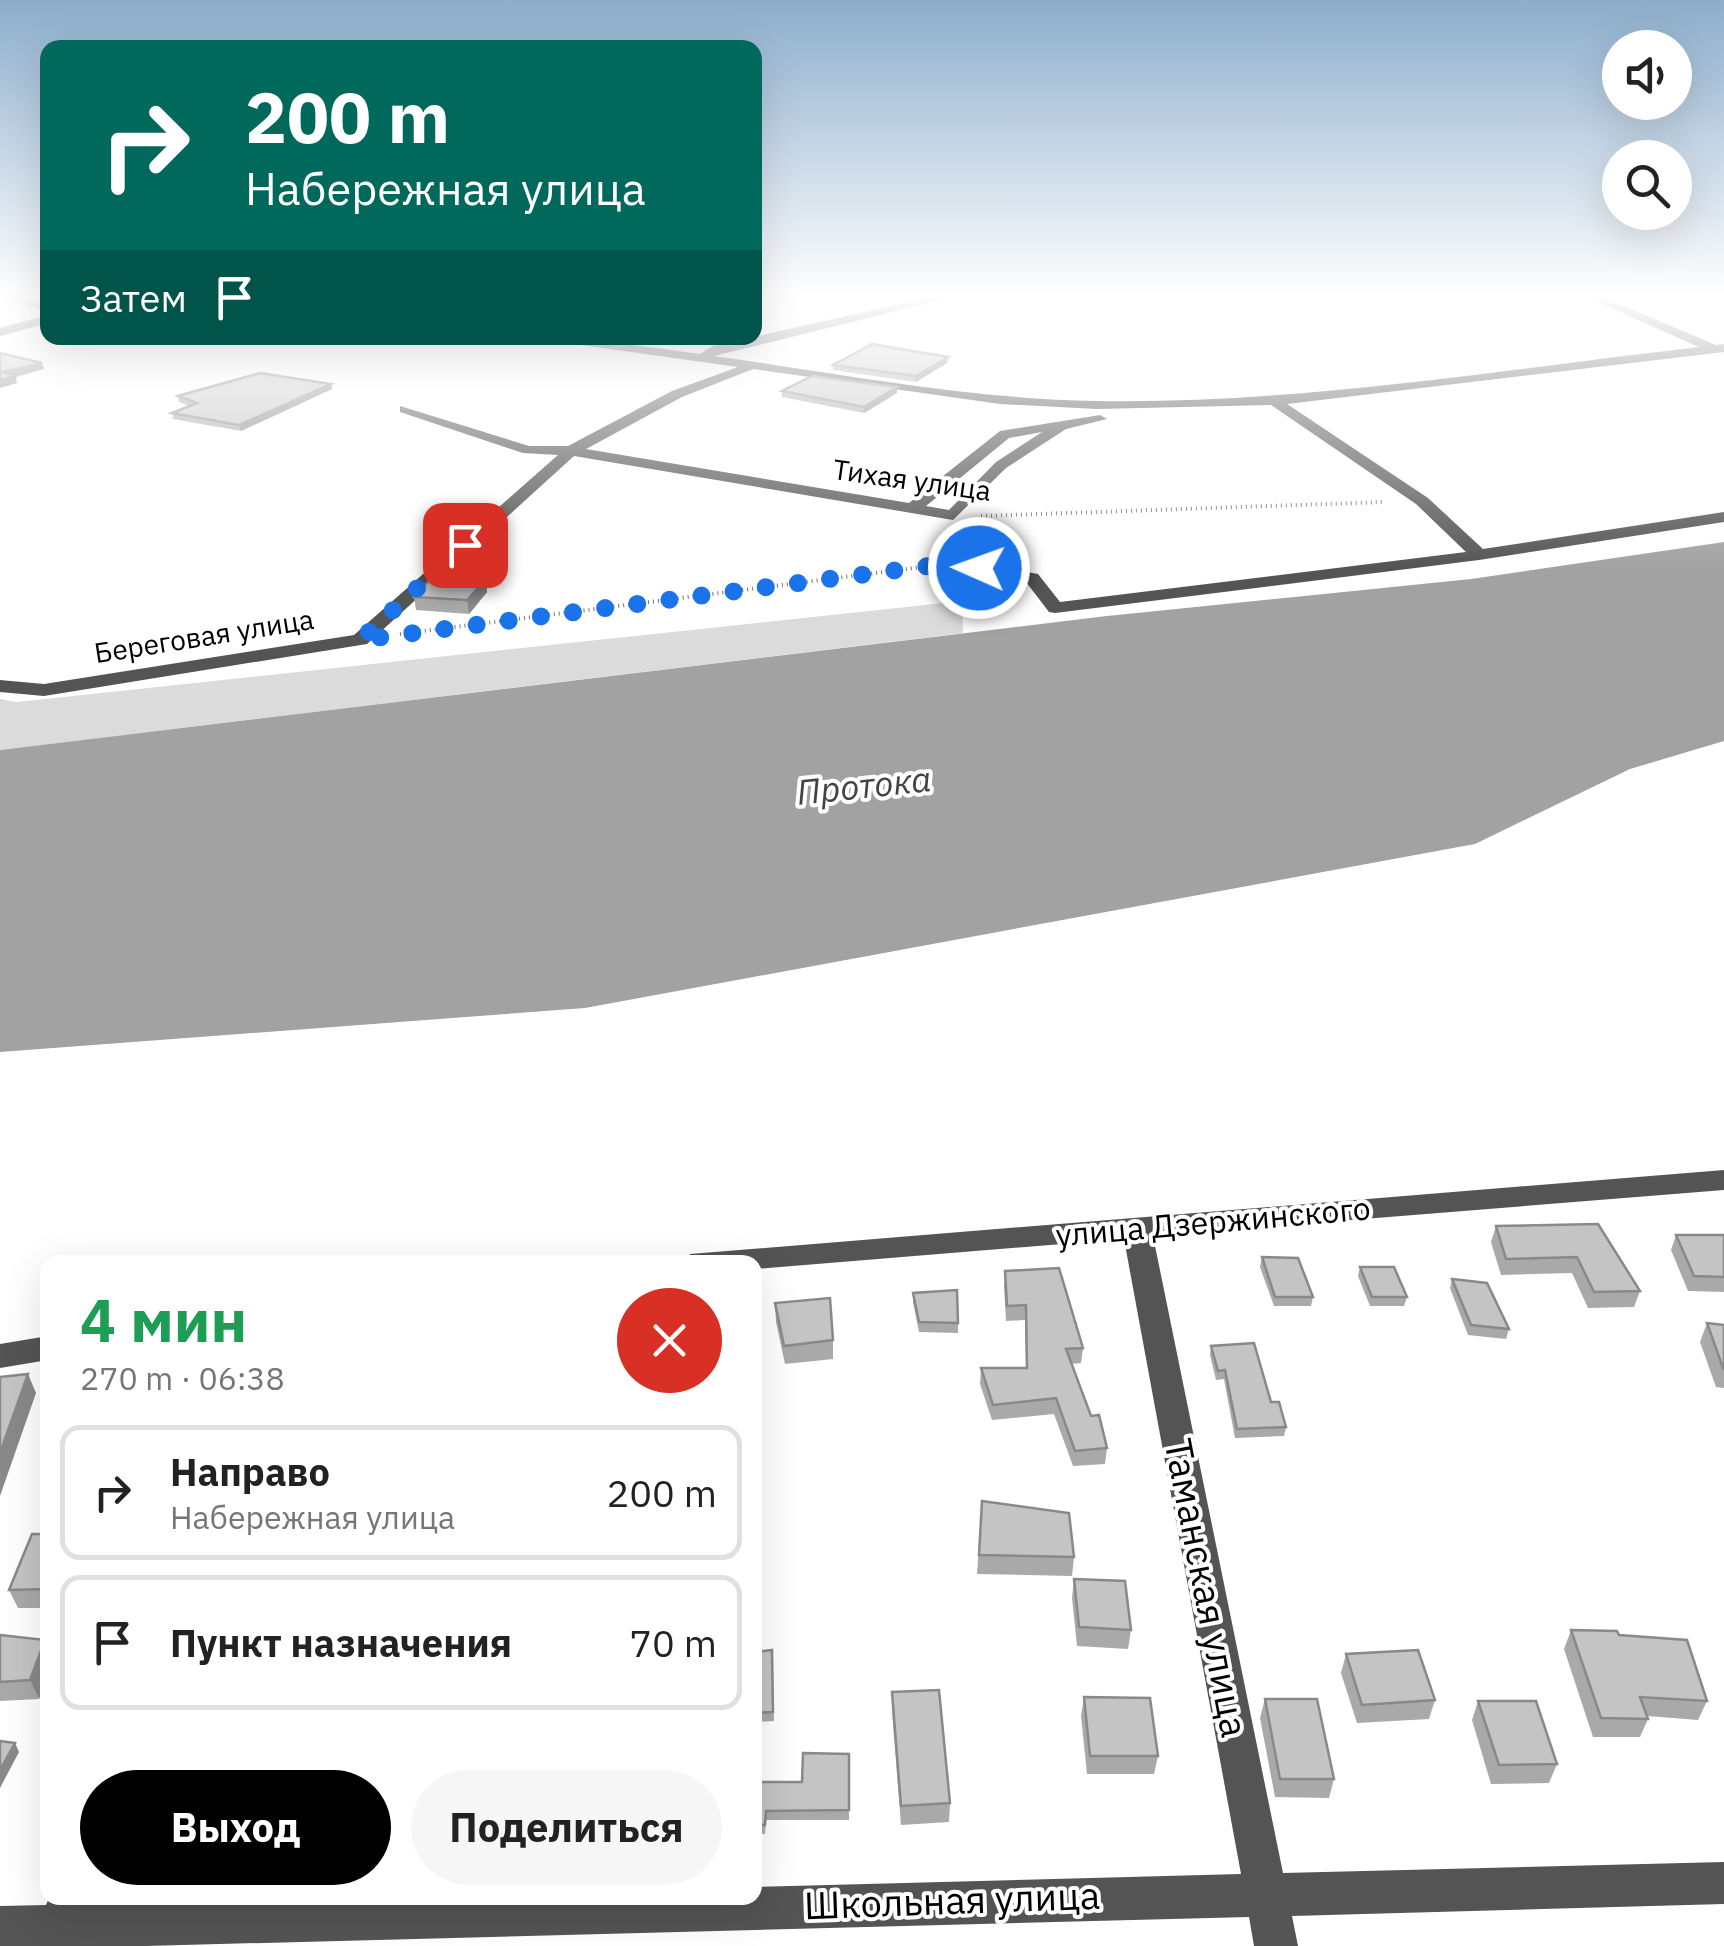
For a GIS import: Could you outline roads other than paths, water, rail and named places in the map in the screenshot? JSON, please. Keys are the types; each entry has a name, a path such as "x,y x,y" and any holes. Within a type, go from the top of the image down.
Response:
{"street":[{"path":"571,451 696,387"},
{"path":"904,387 1000,400 1097,405 1274,401 1401,387"},
{"path":"913,508 1005,434 1076,420 1294,415 1528,387"},
{"path":"1274,401 1422,501 1480,555"},
{"path":"1076,420 1097,405"},
{"name":"Тихая улица","path":"405,409 528,450 571,451 953,515 1001,466 1076,420"},
{"name":"Береговая улица","path":"0,686 44,690 360,640 571,451"},
{"path":"952,563 1032,578 1056,608 1480,555 1724,517"},
{"name":"улица Дзержинского","path":"762,1257 1138,1229 1624,1184 1724,1180"},
{"name":"Таманская улица","path":"1138,1229 1276,1946"},
{"path":"0,1356 40,1349"},
{"name":"Школьная улица","path":"0,1928 1264,1892 1724,1883"}],"water":[{"name":"Протока","path":"1724,542 1724,741 1630,769 1475,844 585,1008 0,1052 0,750 1107,616 1471,579"}]}
